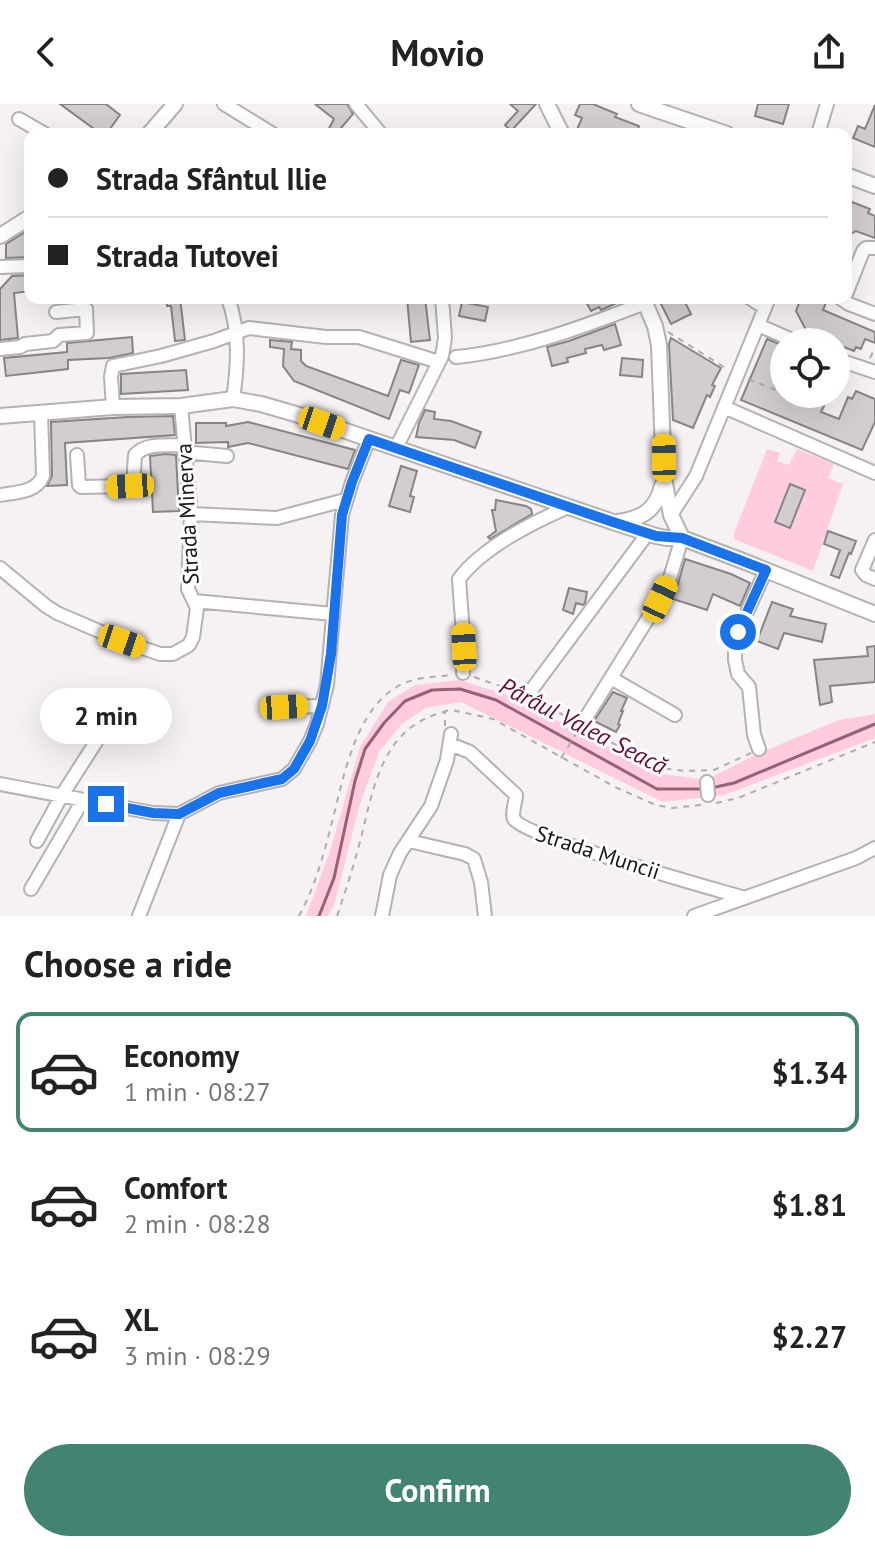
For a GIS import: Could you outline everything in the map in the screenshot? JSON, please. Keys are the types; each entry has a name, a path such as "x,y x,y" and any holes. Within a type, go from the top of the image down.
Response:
{"main road":[{"path":"158,128 175,104"},
{"path":"547,104 559,128"},
{"path":"639,104 709,128"},
{"path":"852,177 875,186"},
{"path":"0,236 24,221"},
{"path":"645,304 657,330 659,345 664,478 671,515 682,538"},
{"path":"0,416 113,407 181,406 233,399 261,404 613,522 667,538 682,538 875,614"},
{"path":"613,522 646,514 655,505 664,478"}],"street":[{"path":"224,104 263,128"},
{"path":"356,104 376,128"},
{"path":"820,128 827,104"},
{"path":"19,119 35,128"},
{"path":"852,278 863,251 875,248"},
{"path":"0,267 24,266"},
{"path":"230,304 237,333 233,399"},
{"path":"396,448 439,362 445,338 442,304"},
{"path":"456,357 485,354 590,324 637,304"},
{"path":"671,515 696,476 767,304"},
{"path":"849,304 875,314"},
{"path":"0,349 53,341 59,335 87,333 86,309 56,312"},
{"path":"758,325 770,330"},
{"path":"113,407 113,366 161,356 249,328 326,337 359,337 439,362"},
{"path":"850,364 870,370"},
{"name":"Strada Minerva","path":"0,568 57,613 122,641 160,654 173,654 189,645 197,608 188,589 191,514 181,406"},
{"path":"724,407 875,473"},
{"path":"0,495 29,489 40,483 43,476 41,413"},
{"path":"0,784 153,813 179,814 219,793 273,782 288,775 310,741 322,706 327,685 342,515 369,439"},
{"path":"77,455 81,487 133,485 137,452 149,447 227,456"},
{"path":"191,514 277,518 345,500"},
{"path":"463,673 459,579 466,569 498,544 568,507"},
{"path":"527,696 648,533"},
{"path":"582,724 660,599 682,538"},
{"path":"875,540 862,570 875,579"},
{"path":"759,749 754,735 749,687 738,674 735,660 738,632 766,570"},
{"path":"194,601 333,614"},
{"path":"611,678 675,715"},
{"path":"284,707 322,706"},
{"path":"37,841 96,742 94,733 81,724"},
{"path":"382,916 390,875 400,853 431,806 441,782 449,735"},
{"name":"Strada Muncii","path":"449,735 516,795 512,815 526,828 594,853 745,898"},
{"path":"31,889 83,800"},
{"path":"139,916 179,814"},
{"path":"409,841 465,854 474,859 481,882 485,916"},
{"path":"694,916 856,858 875,848"}],"path":[{"path":"666,331 724,367"},
{"path":"870,370 875,348"},
{"path":"747,378 770,388"},
{"path":"337,916 377,775 390,749 406,730 427,716 452,710 493,719 615,787 656,805 672,808 738,798 875,742"},
{"path":"445,711 449,735"},
{"path":"561,758 574,736"}],"shaded area":[{"path":"767,449 780,453 777,461 789,465 797,449 834,464 828,478 843,484 813,571 734,539"},
{"path":"460,680 504,694 663,774 706,780 759,753 839,720 875,714 875,738 724,795 663,802 461,702 426,708 402,724 379,752 360,804 334,905 328,916 306,916 330,851 360,747 388,702 415,685"}],"building":[{"path":"60,104 106,104 120,115 111,128 93,128"},
{"path":"315,104 347,104 353,114 341,128 329,128 334,119"},
{"path":"510,104 536,104 514,128 508,128 505,125 518,111"},
{"path":"580,104 593,104 639,126 578,128 582,118 575,115"},
{"path":"758,104 789,104 783,124 755,116"},
{"path":"875,105 875,147 853,138 858,126 865,129"},
{"path":"852,202 870,209 868,213 875,216 875,238 856,231 852,233"},
{"path":"24,233 24,257 6,258 6,244"},
{"path":"24,275 24,292 14,293 18,338 0,340 0,289 12,276"},
{"path":"181,304 185,340 175,341 171,306 167,306"},
{"path":"408,304 426,304 430,340 411,342"},
{"path":"462,304 488,307 485,321 459,316"},
{"path":"587,304 614,304 601,310 599,307 591,311"},
{"path":"661,304 686,304 691,314 671,324"},
{"path":"799,304 826,304 823,310 875,332 875,343 865,339 861,349 856,347 854,351 850,349 850,328 805,328 796,311"},
{"path":"615,324 621,345 604,350 602,345 585,349 586,353 552,366 547,347"},
{"path":"132,337 133,353 109,358 68,360 68,369 6,376 4,358 67,352 67,343"},
{"path":"671,338 721,368 693,428 673,420"},
{"path":"767,339 770,340 770,408 823,408 821,412 839,419 844,408 850,408 850,398 856,391 875,399 875,422 862,450 741,400"},
{"path":"270,340 292,342 291,349 301,350 301,361 306,366 388,396 401,360 419,365 409,393 400,390 389,419 294,381 283,366 284,349 270,347"},
{"path":"622,358 643,360 642,377 620,375"},
{"path":"186,370 188,390 121,394 121,374"},
{"path":"425,410 435,412 434,419 451,421 481,432 475,448 454,440 416,437"},
{"path":"173,416 175,435 65,443 67,485 47,486 52,476 51,422"},
{"path":"248,422 355,450 348,469 248,443 228,447 228,442 196,443 196,423 226,423 226,426"},
{"path":"176,455 179,511 153,512 150,456"},
{"path":"401,466 417,471 410,496 414,497 410,512 389,506"},
{"path":"790,484 805,490 790,528 775,522"},
{"path":"496,500 526,506 532,514 490,539 488,537 496,531 492,510 495,510"},
{"path":"828,531 856,541 839,578 831,575 840,550 824,544"},
{"path":"685,559 750,583 740,606 713,594 707,610 670,598 678,584"},
{"path":"569,588 587,592 585,603 576,603 573,614 563,610"},
{"path":"772,602 793,609 790,616 826,624 822,642 784,633 778,649 757,641"},
{"path":"875,646 875,682 830,686 832,702 820,705 814,660 868,656 867,647"},
{"path":"613,692 627,698 616,732 594,721"}],"waterway":[{"name":"Pârâul Valea Seacă","path":"319,916 334,878 365,749 405,701 432,690 460,689 496,700 657,789 704,789"},
{"name":"Pârâul Valea Seacă","path":"711,788 734,783 875,724"}],"route":[{"path":"106,804 153,813 179,814 219,793 273,782 294,769 317,724 327,685 342,515 369,439 656,536 682,538 766,570 738,632"}]}
